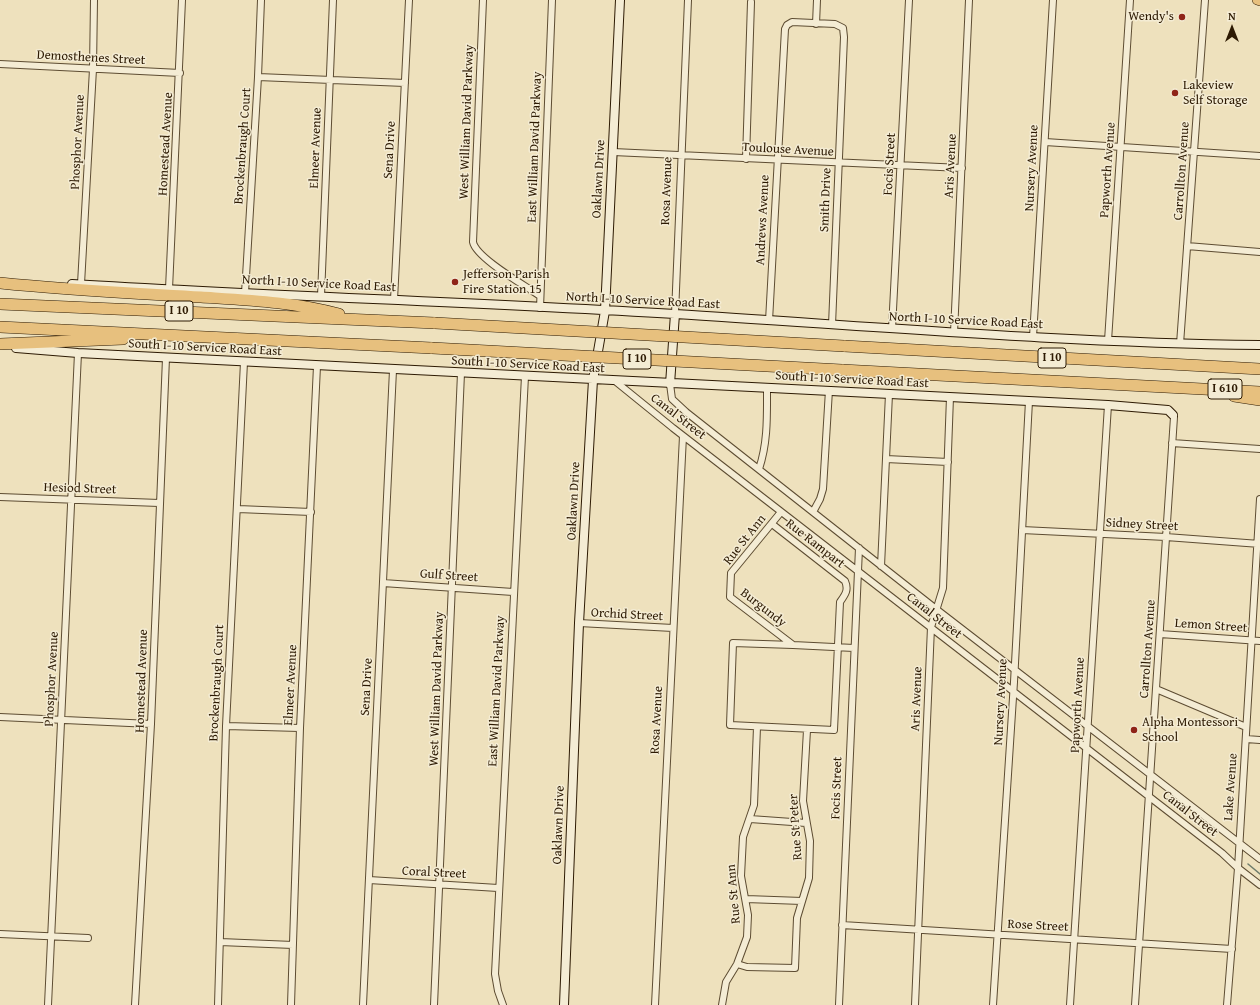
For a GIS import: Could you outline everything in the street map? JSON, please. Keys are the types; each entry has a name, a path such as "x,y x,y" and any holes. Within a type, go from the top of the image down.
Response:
{"highway":[{"path":"0,282 46,288 278,303 315,308 357,320"},
{"name":"I 10","path":"0,304 435,323 1260,369"},
{"name":"I 10","path":"0,327 1190,388 1260,400"},
{"path":"0,345 210,337"},
{"name":"I 610","path":"1190,388 1260,392"}],"main road":[{"path":"1256,0 1260,2"}],"street":[{"name":"Phosphor Avenue","path":"81,284 93,69 94,0"},
{"name":"Homestead Avenue","path":"169,289 180,73 182,0"},
{"name":"Brockenbraugh Court","path":"245,293 258,77 261,0"},
{"name":"Elmeer Avenue","path":"321,296 333,0"},
{"name":"Sena Drive","path":"394,300 409,0"},
{"name":"West William David Parkway","path":"483,0 474,245 499,269 540,296"},
{"name":"East William David Parkway","path":"540,296 552,0"},
{"name":"Oaklawn Drive","path":"564,1005 579,623 593,380 605,311 620,0"},
{"name":"Rosa Avenue","path":"670,384 675,314 688,0"},
{"path":"816,24 817,0"},
{"name":"Focis Street","path":"892,329 909,0"},
{"name":"Aris Avenue","path":"954,333 969,0"},
{"name":"Nursery Avenue","path":"1033,337 1053,0"},
{"name":"Papworth Avenue","path":"1108,341 1130,0"},
{"name":"Carrollton Avenue","path":"1180,344 1205,0"},
{"path":"746,159 751,2"},
{"name":"Andrews Avenue","path":"769,321 785,29 787,25 792,22 816,24"},
{"name":"Smith Drive","path":"816,24 835,24 842,28 844,37 832,325"},
{"name":"Demosthenes Street","path":"0,64 180,73"},
{"path":"258,77 404,83"},
{"path":"1044,142 1260,156"},
{"name":"Toulouse Avenue","path":"613,152 839,164 962,168"},
{"path":"1188,246 1260,252"},
{"name":"North I-10 Service Road East","path":"0,282 81,284 675,314 954,333 1108,341 1260,345"},
{"path":"540,296 540,308"},
{"name":"South I-10 Service Road East","path":"0,345 78,354 670,384 950,396 1168,410 1173,414"},
{"name":"Phosphor Avenue","path":"48,1005 78,354"},
{"name":"Homestead Avenue","path":"135,1005 151,724 166,358"},
{"name":"Brockenbraugh Court","path":"218,1005 226,726 238,509 244,362"},
{"name":"Elmeer Avenue","path":"291,1005 300,728 317,366"},
{"name":"Sena Drive","path":"363,1005 392,370"},
{"name":"West William David Parkway","path":"434,1005 462,373"},
{"name":"East William David Parkway","path":"503,1005 498,991 495,974 498,888 525,376"},
{"name":"Canal Street","path":"615,381 683,436 1222,853 1260,885"},
{"name":"Canal Street","path":"670,384 672,399 678,406 936,609 1260,859"},
{"path":"759,469 767,433 767,388"},
{"path":"813,512 820,499 823,489 829,390"},
{"path":"881,566 889,394"},
{"name":"Aris Avenue","path":"915,1005 931,627 943,588 950,396"},
{"name":"Nursery Avenue","path":"993,1005 1013,691 1029,401"},
{"name":"Papworth Avenue","path":"1070,1005 1108,406"},
{"name":"Carrollton Avenue","path":"1135,1005 1173,414"},
{"name":"Rosa Avenue","path":"655,1005 683,436"},
{"path":"1172,442 1260,449"},
{"path":"886,459 948,462"},
{"name":"Hesiod Street","path":"0,496 159,503"},
{"name":"Lake Avenue","path":"1227,1005 1238,868 1260,499"},
{"path":"238,509 310,512"},
{"name":"Rue St Ann","path":"731,584 731,573 782,512"},
{"name":"Rue Rampart","path":"772,524 845,581 847,590 840,602 838,647"},
{"name":"Sidney Street","path":"1022,530 1166,537 1258,544"},
{"name":"Focis Street","path":"839,1005 859,548"},
{"name":"Gulf Street","path":"383,583 513,592"},
{"name":"Burgundy","path":"731,584 730,597 793,645"},
{"name":"Orchid Street","path":"579,623 673,628"},
{"name":"Lemon Street","path":"1160,634 1260,641"},
{"name":"Burgundy","path":"757,727 730,725 733,643 854,648"},
{"path":"757,727 834,730 838,647"},
{"path":"1156,689 1246,727"},
{"path":"0,717 151,724"},
{"path":"226,726 300,728"},
{"name":"Rue St Ann","path":"722,1005 726,982 737,964 747,937 748,915 741,876 743,837 754,805 757,727"},
{"name":"Rue St Peter","path":"737,964 747,967 795,968 797,918 809,878 810,841 803,801 807,730"},
{"path":"1246,739 1260,740"},
{"path":"750,819 806,823"},
{"name":"Coral Street","path":"369,880 498,888"},
{"path":"746,899 802,901"},
{"name":"Rose Street","path":"842,925 1232,949"},
{"path":"0,934 88,938"},
{"path":"220,942 294,945"}],"waterway":[{"path":"1248,864 1260,874"}],"place":[{"name":"Wendy's","path":"1182,17"},
{"name":"Lakeview Self Storage","path":"1175,93"},
{"name":"Jefferson Parish Fire Station 15","path":"455,282"},
{"name":"Alpha Montessori School","path":"1134,730"}]}
